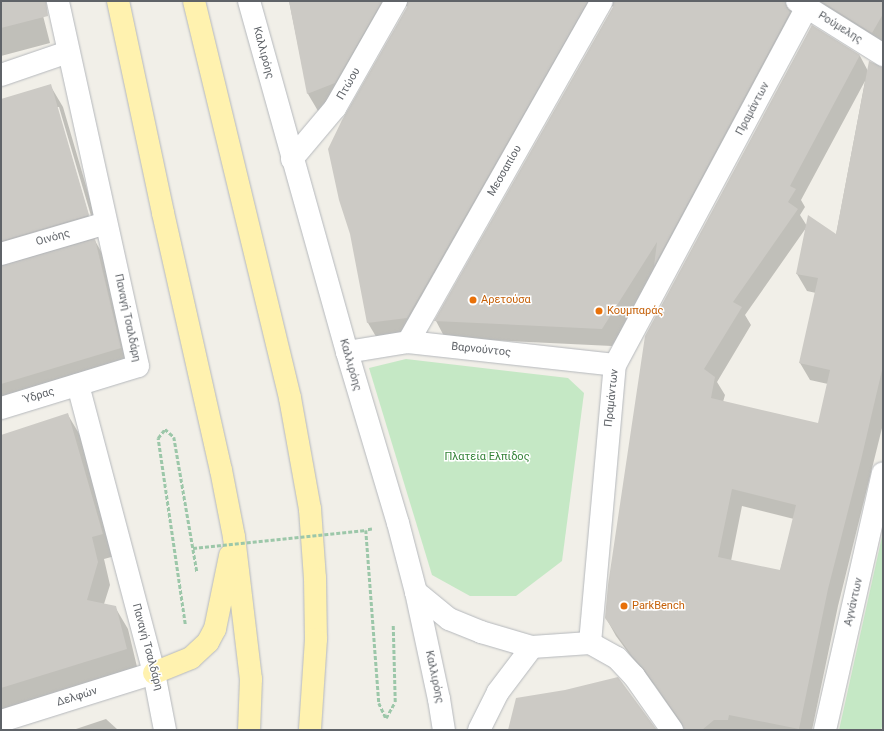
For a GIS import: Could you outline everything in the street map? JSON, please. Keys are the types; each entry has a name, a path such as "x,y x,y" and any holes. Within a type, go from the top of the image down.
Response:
{"main road":[{"path":"118,1 163,213 222,470 234,538 250,679 249,730"},
{"path":"194,1 290,398 310,510 315,578 316,639 310,730"},
{"path":"154,673 190,658 203,648 215,629 234,538"}],"street":[{"name":"Παναγή Τσαλδάρη","path":"58,1 138,366 78,384 154,673 165,730"},
{"name":"Καλλιρόης","path":"249,1 346,352 398,523 416,592 444,730"},
{"name":"Πτώου","path":"292,159 335,108 396,1"},
{"name":"Μεσσαπίου","path":"408,342 602,1"},
{"name":"Ρούμελης","path":"802,4 883,55"},
{"name":"Πραμάντων","path":"590,643 615,365 802,4"},
{"path":"1,75 68,52"},
{"name":"Οινόης","path":"1,254 106,224"},
{"name":"Βαρνούντος","path":"346,352 408,342 615,365"},
{"name":"Ύδρας","path":"1,408 78,384"},
{"name":"Αγνάντων","path":"825,730 883,473"},
{"path":"416,592 449,619 481,632 532,647 590,643 617,658 634,676 672,730"},
{"path":"479,730 498,692 532,647"},
{"name":"Δελφών","path":"1,721 154,673"}],"path":[{"path":"190,658 158,438 165,429 174,438 193,548 366,530 379,702 386,718 395,702 393,618"}],"green space":[{"name":"Πλατεία Ελπίδος","path":"406,359 568,378 584,393 562,561 516,596 470,596 432,575 369,368"},
{"path":"883,532 883,723 881,730 839,730"}],"building":[{"path":"1,1 46,1 48,16 1,28"},
{"path":"289,1 382,1 335,83 307,94"},
{"path":"408,1 588,1 407,318 367,323 350,234 339,200 328,149 342,120 407,7"},
{"path":"614,1 785,1 786,7 790,12 654,266 657,242 602,329 434,321 613,7"},
{"path":"821,1 883,1 883,14 872,33"},
{"path":"812,25 860,55 790,186 796,189 788,202 798,209 733,302 742,307 704,369 715,377 711,398 818,423 830,370 799,363 818,278 796,274 808,215 836,234 869,61 883,67 883,366 828,589 799,729 729,715 728,720 714,720 702,730 684,730 682,723 644,669 632,656 605,618 608,585 645,336","holes":["732,489 796,505 780,570 718,557"]},
{"path":"51,84 89,215 1,241 1,99"},
{"path":"95,239 121,348 1,384 1,266"},
{"path":"68,413 103,534 92,537 98,562 87,600 116,606 127,649 1,688 1,435"},
{"path":"618,677 657,730 508,730 516,698 565,690"}],"place":[{"name":"Αρετούσα","path":"473,300"},
{"name":"Κουμπαράς","path":"599,311"},
{"name":"ParkBench","path":"624,606"}]}
